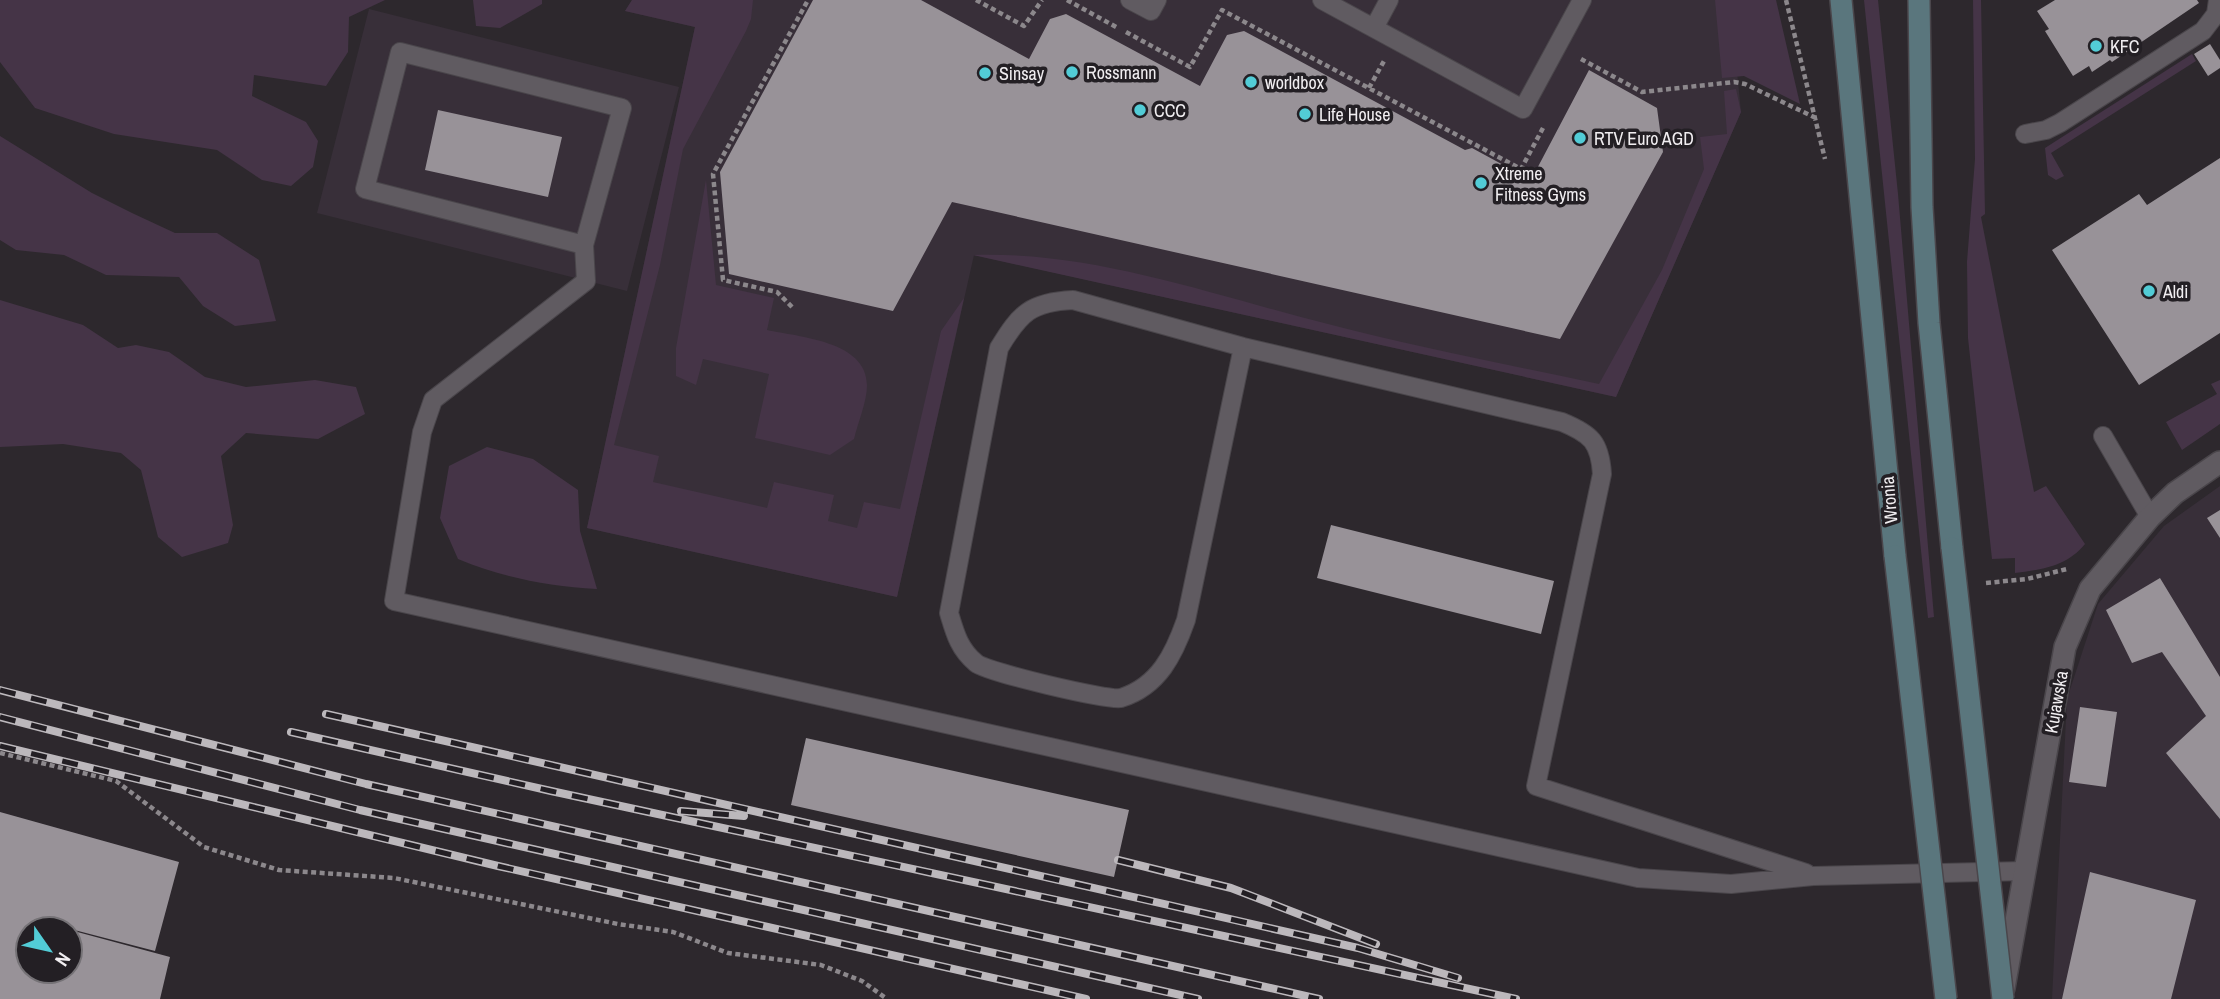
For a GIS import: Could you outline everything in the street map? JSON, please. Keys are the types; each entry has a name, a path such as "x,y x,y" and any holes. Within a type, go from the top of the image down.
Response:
{"main road":[{"name":"Wronia","path":"1840,0 1895,556 1947,999"},
{"path":"1919,0 1922,207 1927,297 1952,548 2003,999"}],"street":[{"name":"Kujawska","path":"2003,999 2066,647 2090,589 2150,517 2175,493 2220,462"}],"lane":[{"path":"1130,0 1151,11 1157,0"},
{"path":"1322,0 1523,109 1582,0"},
{"path":"1374,28 1389,0"},
{"path":"2025,134 2060,123 2203,31 2217,14 2218,0"},
{"path":"584,245 365,189 400,52 622,108 584,245 586,281 433,400 422,432 394,601 1638,878 1731,884 1813,876 2025,871"},
{"path":"1243,347 1186,620 1172,659 1148,684 1118,699 1011,676 978,665 960,647 949,613 999,348 1017,318 1045,302 1073,300 1243,347 1562,422 1586,432 1601,453 1602,474 1536,786 1813,876"},
{"path":"2102,436 2150,517"}],"path":[{"path":"792,307 777,292 723,280 713,174 808,0"},
{"path":"976,0 1024,26 1042,0"},
{"path":"1786,0 1803,64"},
{"path":"1986,583 2027,579"},
{"path":"0,753 116,781 204,847 279,870 394,878 618,924 673,932 728,953 821,965 862,981 887,999"}],"shaded area":[{"path":"0,0 385,0 349,17 348,52 326,86 254,75 252,96 306,122 318,141 313,167 291,186 262,180 217,150 114,134 35,108 0,62"},
{"path":"473,0 542,0 542,4 500,28 476,26"},
{"path":"632,0 1730,0 1741,112 1616,397 974,255 897,597 587,528 695,27 625,11"},
{"path":"632,0 753,0 751,19 746,31 683,149 660,265 614,445 659,456 653,482 767,508 774,482 834,495 828,521 857,528 864,502 900,509 941,331 964,298 897,597 587,528 695,27 625,11"},
{"path":"1715,0 1776,0 1800,104 1744,76 1722,78"},
{"path":"1864,0 1878,0 1898,194 1934,617 1928,618"},
{"path":"1973,0 1981,0 1985,214 1981,217 2034,492 2046,486 2085,544 2062,562 2015,573 2015,558 1992,559 1968,338 1967,262 1975,159"},
{"path":"369,9 679,87 627,291 317,213"},
{"path":"2192,54 2196,61 2051,153 2064,176 2056,180 2048,175 2045,148"},
{"path":"1736,89 1741,112 1616,397 973,255 1063,260 1108,267 1362,332 1599,384 1662,270 1704,169 1700,137 1727,134 1724,91"},
{"path":"0,136 92,193 132,213 175,233 217,233 259,260 276,321 235,326 203,306 179,277 106,275 64,255 16,250 0,240"},
{"path":"706,180 716,285 774,298 767,330 813,339 844,350 856,359 864,370 867,392 854,439 830,455 755,438 769,374 703,359 696,385 676,376 676,348"},
{"path":"0,300 83,325 118,348 136,345 169,352 205,377 246,387 315,380 356,387 365,414 318,439 246,433 221,456 233,525 228,543 182,557 158,537 141,470 121,453 63,444 0,447"},
{"path":"2220,380 2220,424 2182,450 2166,422 2217,394 2211,384"},
{"path":"487,447 533,459 578,490 580,531 597,589 526,580 458,559 440,518 449,466"},
{"path":"2220,486 2220,999 2052,999 2067,699 2098,604 2164,526"}],"building":[{"path":"813,0 921,0 1029,59 1050,19 1066,14 1200,86 1227,35 1244,31 1465,150 1472,148 1531,180 1589,70 1657,108 1663,152 1560,339 952,202 893,311 729,274 720,172"},
{"name":"KFC","path":"2055,0 2197,0 2199,3 2112,62 2110,60 2092,72 2089,66 2073,76 2045,31 2049,29 2037,11"},
{"path":"2210,44 2220,60 2220,68 2208,76 2194,54"},
{"path":"438,110 562,137 548,197 425,170"},
{"name":"Aldi","path":"2220,158 2220,333 2139,385 2052,250 2139,194 2147,205"},
{"path":"2220,510 2220,538 2207,518"},
{"path":"1331,525 1554,581 1541,634 1317,578"},
{"path":"2160,578 2220,677 2220,819 2166,753 2206,716 2162,652 2132,663 2106,610"},
{"path":"2080,707 2117,712 2106,787 2069,782"},
{"path":"806,738 1129,810 1114,877 791,805"},
{"path":"0,812 179,862 155,951 84,933 84,915 14,915 14,985 84,985 84,934 170,957 160,999 0,999"},
{"path":"2090,872 2196,900 2171,999 2062,999"}],"railway":[{"path":"0,690 366,784 1319,999"},
{"path":"326,714 1358,948 1458,978"},
{"path":"0,717 360,810 1198,999"},
{"path":"291,732 551,791 1516,999"},
{"path":"0,746 498,866 1086,999"},
{"path":"681,811 744,816"},
{"path":"1118,860 1231,888 1376,944"}],"place":[{"name":"KFC","path":"2096,46"},
{"name":"Rossmann","path":"1072,72"},
{"name":"Sinsay","path":"985,73"},
{"name":"worldbox","path":"1251,82"},
{"name":"CCC","path":"1140,110"},
{"name":"Life House","path":"1305,114"},
{"name":"RTV Euro AGD","path":"1580,138"},
{"name":"Xtreme Fitness Gyms","path":"1481,183"},
{"name":"Aldi","path":"2149,291"}]}
